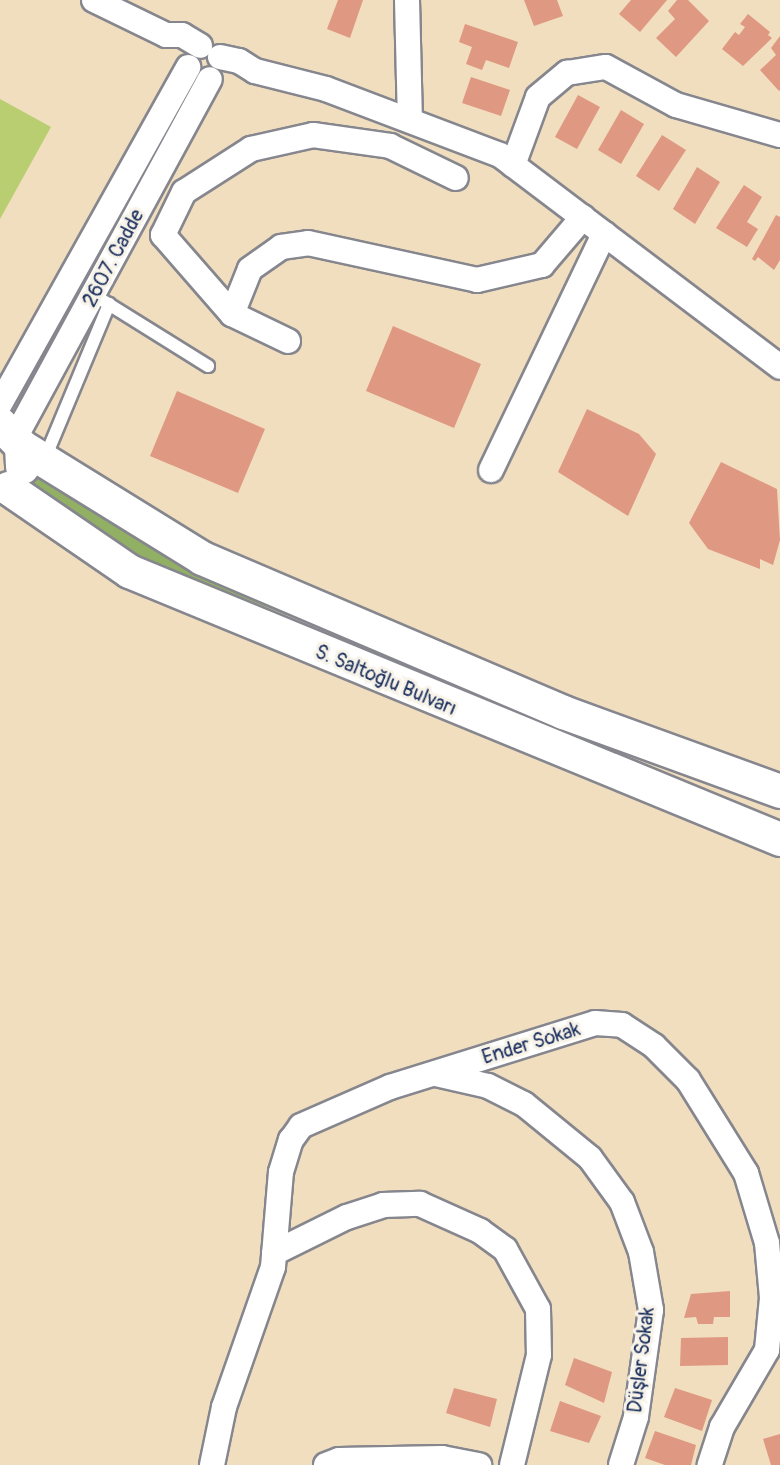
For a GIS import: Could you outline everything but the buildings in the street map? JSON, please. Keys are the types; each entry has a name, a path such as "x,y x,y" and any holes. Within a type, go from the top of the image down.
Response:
{"main road":[{"name":"S. Saltoğlu Bulvarı","path":"20,441 22,469 4,490 129,571 780,839"},
{"name":"S. Saltoğlu Bulvarı","path":"20,441 202,558 563,712 780,791"}],"street":[{"path":"407,0 410,120"},
{"path":"105,2 166,35 204,63 235,78 255,71 326,89 500,155 780,367"},
{"name":"2607. Cadde","path":"0,404 68,281 204,63"},
{"name":"2607. Cadde","path":"20,441 101,299 204,63"},
{"path":"513,165 538,97 567,73 606,67 676,105 780,135"},
{"path":"288,341 232,314 163,235 184,192 251,149 314,135 390,146 456,178"},
{"path":"232,314 250,269 281,247 308,243 477,280 542,265 583,217"},
{"path":"490,470 604,234"},
{"path":"68,281 101,299"},
{"name":"Ender Sokak","path":"212,1465 224,1407 263,1305 274,1253 281,1172 291,1140 301,1126 390,1087 595,1023 622,1025 654,1046 688,1080 746,1173 767,1243 772,1298 767,1350 722,1427 710,1465"},
{"name":"Düşler Sokak","path":"436,1074 488,1086 524,1104 590,1158 622,1202 641,1252 651,1310 636,1417 621,1465"},
{"path":"274,1253 348,1216 382,1205 420,1204 480,1231 505,1249 538,1309 539,1355 512,1465"},
{"path":"326,1465 339,1460 442,1458 479,1465"}],"lane":[{"path":"20,441 101,299 208,366"}],"green space":[{"path":"0,99 51,127 0,219"},
{"path":"35,467 780,799 780,810 117,548 27,484"}]}
